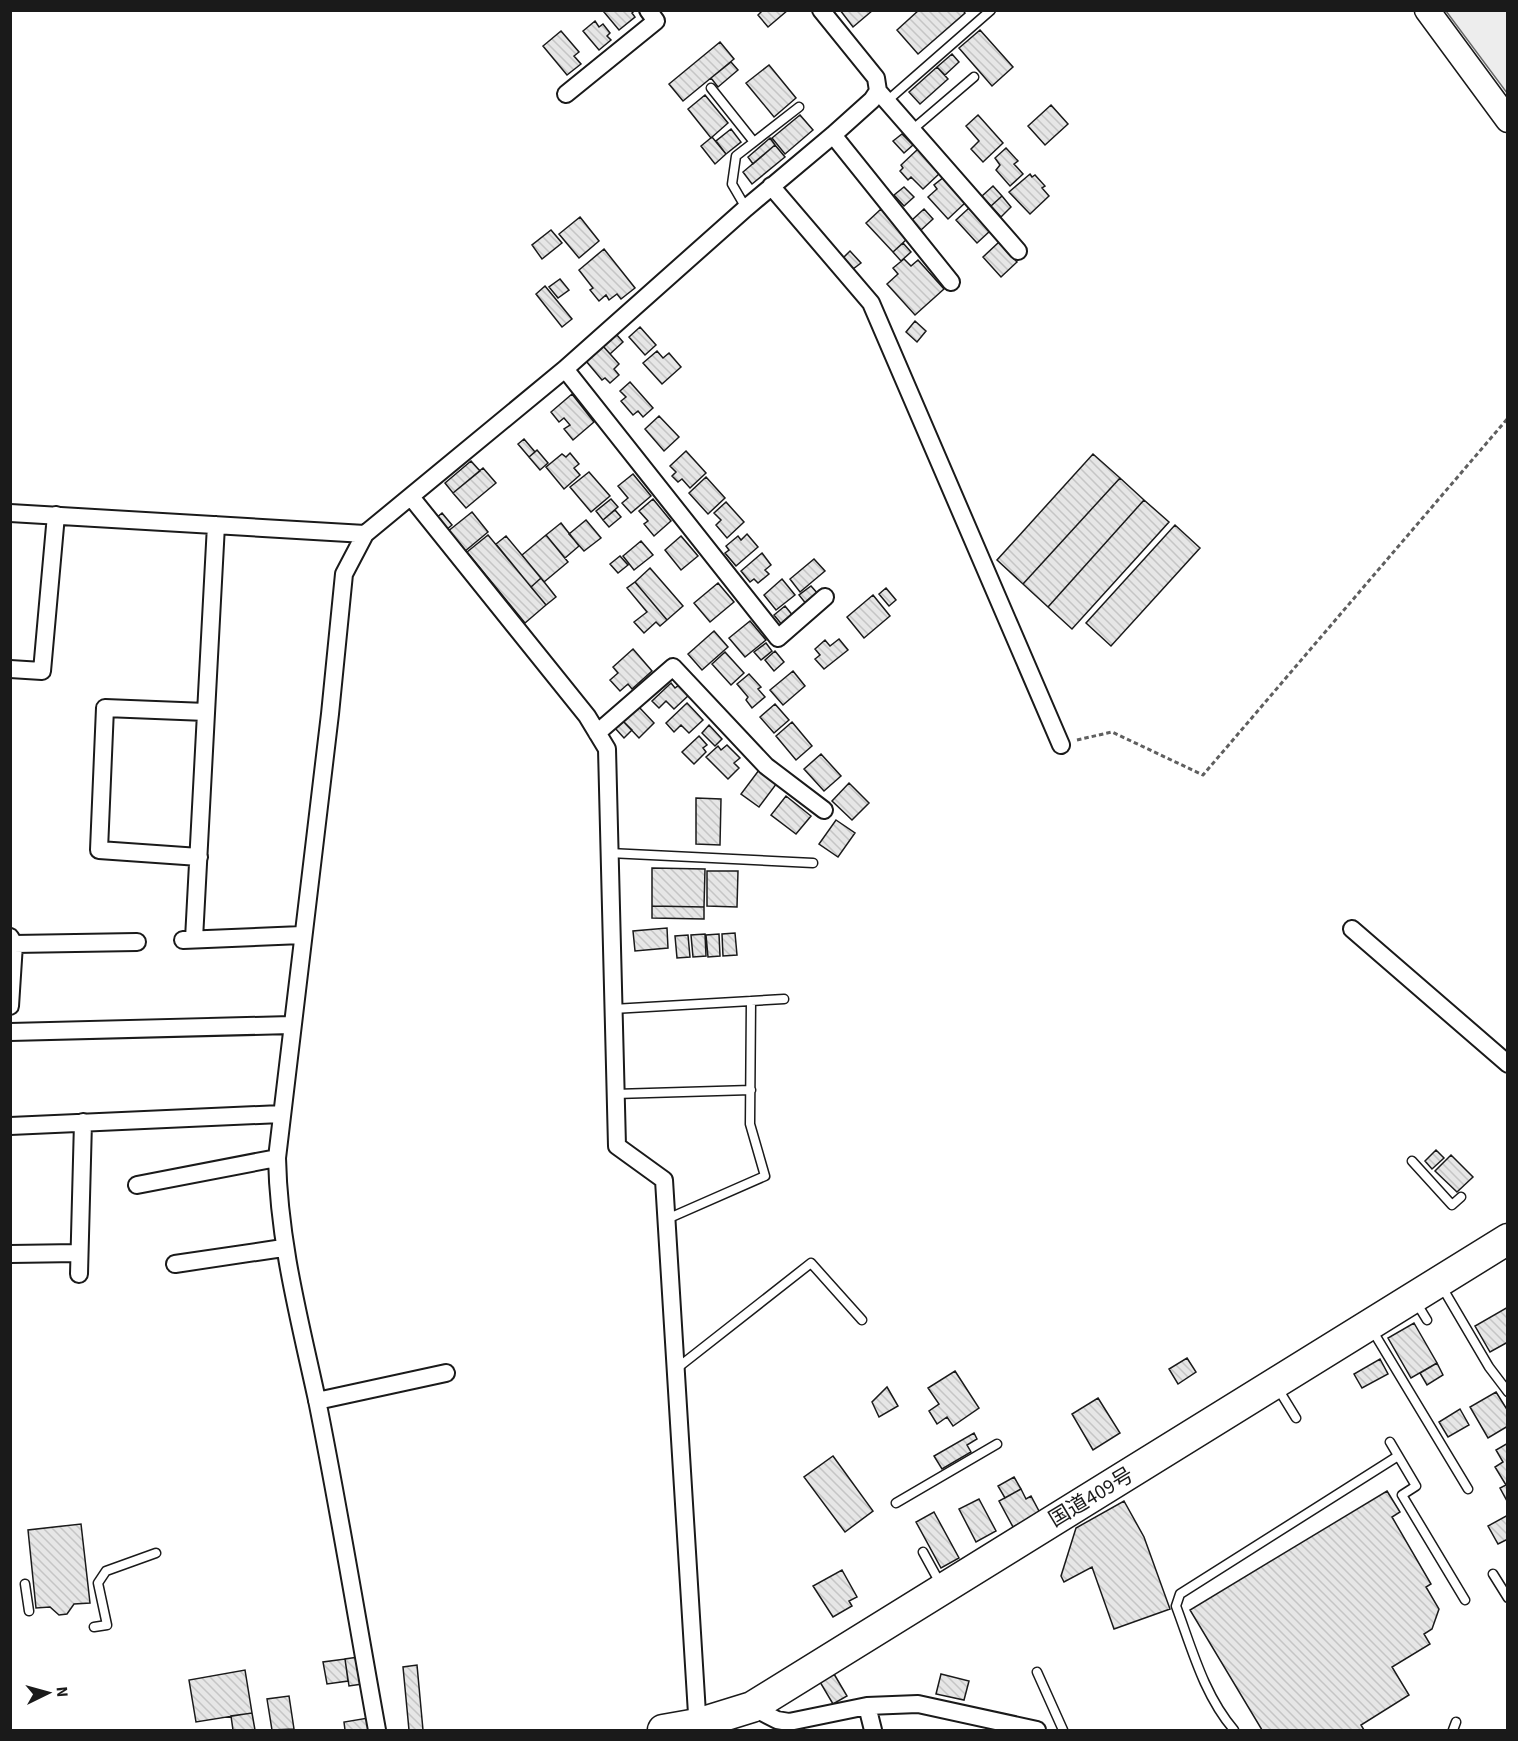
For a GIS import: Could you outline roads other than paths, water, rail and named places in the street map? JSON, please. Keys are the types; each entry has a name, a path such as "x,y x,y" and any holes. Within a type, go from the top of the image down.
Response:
{"highway":[{"name":"国道409号","path":"663,1731 697,1727 752,1707 1369,1325 1420,1308 1439,1281 1468,1271 1502,1238"}],"street":[{"path":"566,94 656,21 648,10"},
{"path":"821,10 876,78 882,96 1018,251"},
{"path":"1427,10 1508,120"},
{"path":"377,1731 317,1401 283,1248 278,1208 277,1158 281,1114 330,714 344,574 365,534 565,369 771,186 872,100 882,96"},
{"path":"833,135 951,282"},
{"path":"771,186 871,303 1061,745"},
{"path":"565,369 778,638 825,597"},
{"path":"411,497 587,716 607,749 616,1146 664,1180 697,1727"},
{"path":"10,513 365,534"},
{"path":"10,669 42,671 56,515"},
{"path":"216,525 199,857 188,940 302,935"},
{"path":"597,734 673,667 766,766 824,810"},
{"path":"199,857 99,850 105,708 206,712"},
{"path":"1352,929 1508,1064"},
{"path":"10,1006 12,940 136,942"},
{"path":"10,1032 291,1025"},
{"path":"10,1126 281,1114"},
{"path":"79,1274 83,1122"},
{"path":"137,1185 277,1158"},
{"path":"175,1264 283,1248"},
{"path":"10,1254 78,1253"},
{"path":"317,1401 446,1373"},
{"path":"752,1707 777,1720 789,1722 867,1706 918,1704 976,1724 1032,1730"},
{"path":"867,1706 873,1731"}],"lane":[{"path":"882,96 991,10"},
{"path":"912,130 974,77"},
{"path":"711,88 754,142"},
{"path":"746,208 732,184 732,171 736,156 799,107"},
{"path":"609,853 813,862"},
{"path":"613,1009 784,999"},
{"path":"667,1219 765,1176 750,1124 751,1001"},
{"path":"615,1094 751,1090"},
{"path":"1412,1161 1452,1205 1461,1197"},
{"path":"675,1370 811,1263 862,1320"},
{"path":"1439,1281 1489,1367 1508,1392"},
{"path":"1369,1325 1468,1489"},
{"path":"1276,1384 1296,1418"},
{"path":"1390,1442 1416,1486 1402,1495 1465,1600"},
{"path":"896,1503 997,1444"},
{"path":"1234,1731 1221,1715 1206,1685 1176,1606 1180,1594 1398,1456"},
{"path":"923,1552 944,1588"},
{"path":"94,1627 107,1625 98,1583 105,1571 156,1553"},
{"path":"1493,1574 1508,1598"},
{"path":"25,1584 29,1611"},
{"path":"1037,1672 1063,1731"}]}
